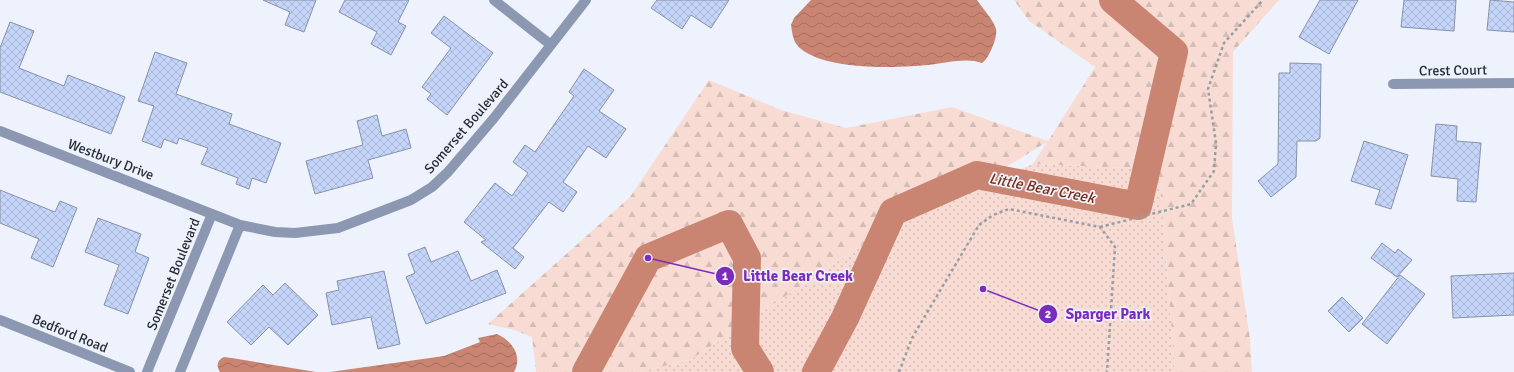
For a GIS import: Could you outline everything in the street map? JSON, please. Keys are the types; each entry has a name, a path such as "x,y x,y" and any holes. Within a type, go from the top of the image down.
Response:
{"street":[{"path":"494,0 551,46"},
{"name":"Somerset Boulevard","path":"148,372 212,214 240,225 275,232 295,233 338,228 411,200 432,187 448,172 494,118 586,0"},
{"name":"Crest Court","path":"1393,84 1514,83"},
{"name":"Westbury Drive","path":"0,131 212,214"},
{"path":"180,372 240,225"},
{"name":"Bedford Road","path":"0,320 130,372"}],"path":[{"path":"899,372 912,338 979,225 993,215 1009,209 1100,228 1191,204 1214,172 1216,143 1208,89 1224,43 1263,0"},
{"path":"1100,228 1115,247 1107,372"}],"green space":[{"path":"1014,0 1279,0 1233,52 1232,218 1250,339 1252,372 1175,372 1159,169 1033,164 1047,142 962,194 902,218 690,360 639,372 536,372 532,337 514,330 488,324 630,197 709,80 781,110 846,128 952,107 1048,141 1095,67 1029,21"},
{"path":"1033,164 1159,169 1175,372 639,372 690,360 902,218"}],"water":[{"path":"811,0 977,0 995,25 996,37 990,52 985,61 982,63 963,60 928,65 898,67 840,64 822,60 808,53 797,45 795,41 791,25 794,18"},
{"path":"497,334 511,345 517,355 514,372 330,372 444,356 480,342 478,338"},
{"path":"224,357 316,372 220,372 218,363"}],"building":[{"path":"263,0 316,0 304,32 285,25 290,12"},
{"path":"345,0 409,0 398,22 406,26 391,55 371,44 377,32 339,12"},
{"path":"657,0 729,0 711,28 691,15 682,29 651,8"},
{"path":"1320,0 1358,0 1329,54 1299,37"},
{"path":"1404,0 1456,0 1454,31 1401,27"},
{"path":"1490,0 1514,2 1514,32 1487,30"},
{"path":"444,16 493,53 447,115 427,99 431,94 422,87 451,48 431,33"},
{"path":"10,22 34,31 19,68 64,86 68,75 125,97 111,134 0,92 0,48"},
{"path":"155,52 187,63 176,94 232,114 229,124 281,143 266,183 252,178 249,189 236,184 238,178 201,164 208,148 179,138 177,144 164,139 161,148 142,141 154,106 138,101"},
{"path":"1290,63 1321,64 1320,138 1316,141 1297,141 1296,177 1271,197 1258,181 1278,164 1279,73 1290,73"},
{"path":"584,69 614,90 599,111 626,129 606,158 588,146 563,182 577,192 563,212 549,202 513,248 524,257 515,269 481,242 486,240 464,222 495,183 512,196 528,173 513,162 525,145 535,152 574,96 569,92"},
{"path":"377,115 382,136 406,129 411,148 368,160 373,178 315,194 306,161 363,145 357,121"},
{"path":"1436,124 1457,126 1456,141 1481,143 1476,202 1457,201 1458,179 1431,176"},
{"path":"1364,141 1408,155 1391,209 1375,204 1380,190 1351,181"},
{"path":"0,190 55,212 60,201 77,208 53,267 31,258 39,239 0,223"},
{"path":"98,218 141,234 135,252 149,258 128,314 104,305 119,265 85,252"},
{"path":"1382,243 1395,253 1398,249 1412,260 1397,277 1371,258"},
{"path":"425,247 431,262 458,251 471,281 497,270 506,293 426,324 406,277 415,273 408,254"},
{"path":"384,271 400,344 378,349 371,317 332,325 326,293 339,290 337,281"},
{"path":"1514,273 1514,315 1453,318 1451,276"},
{"path":"1400,275 1425,294 1387,344 1362,324"},
{"path":"285,283 318,315 288,345 269,327 251,345 227,322 263,285 273,295"},
{"path":"1342,297 1363,318 1349,332 1328,311"}],"waterway":[{"name":"Little Bear Creek","path":"816,372 845,318 893,212 977,175 1138,206 1174,52 1113,0"},
{"name":"Little Bear Creek","path":"586,372 648,258 729,224 747,258 745,348 760,372"}],"place":[{"name":"Little Bear Creek","path":"648,258"},
{"name":"Sparger Park","path":"983,289"}]}
